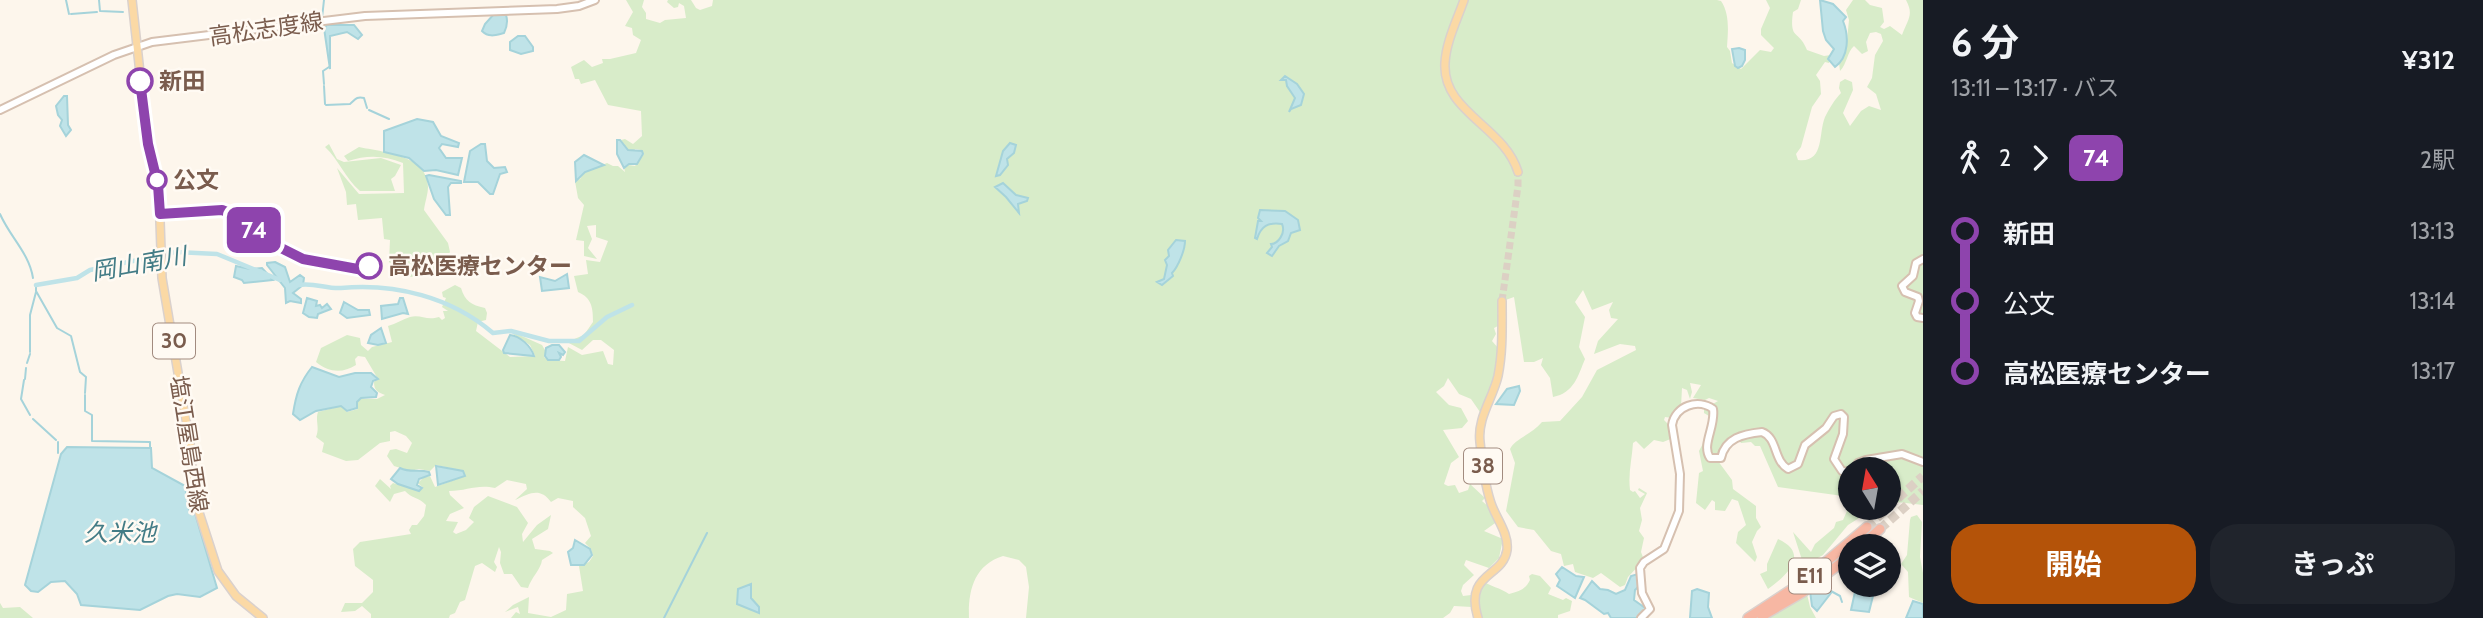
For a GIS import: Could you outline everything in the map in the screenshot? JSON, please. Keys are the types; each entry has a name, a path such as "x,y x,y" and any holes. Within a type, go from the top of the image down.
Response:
{"highway":[{"name":"E11","path":"1748,618 1800,584 1867,527"},
{"name":"E11","path":"1874,534 1880,529"},
{"name":"E11","path":"1759,618 1803,592 1838,565"}],"main road":[{"name":"塩江屋島西線","path":"132,0 148,144 159,194 162,278 189,438 194,497 220,575 236,596 263,618"},
{"name":"高松志度線","path":"0,111 137,48 365,16 558,9 595,0"},
{"path":"1464,0 1446,54 1447,82 1458,103 1502,143 1518,172"},
{"path":"1923,259 1916,263 1913,276 1903,284 1902,289 1918,297 1915,313 1917,317 1923,318"},
{"name":"38","path":"1478,618 1475,603 1478,588 1486,575 1504,559 1507,547 1489,498 1479,437 1482,419 1499,372 1502,301"},
{"path":"1645,614 1650,607 1642,593 1640,568 1644,562 1664,549 1678,516 1680,478 1672,425 1673,418 1681,409 1701,404 1713,409 1714,419 1706,449 1710,458 1721,458 1725,446 1732,439 1762,432 1768,434 1781,463 1788,468 1799,461 1805,445 1826,428 1835,416 1841,414 1844,417 1843,434 1834,459 1838,464"},
{"path":"1884,457 1902,454 1923,462"}],"green space":[{"path":"626,0 644,0 642,7 646,19 660,23 686,18 684,6 679,3 678,7 674,8 668,0 691,0 700,10 712,6 713,0 1717,0 1721,1 1726,12 1727,47 1732,63 1741,69 1760,50 1771,52 1774,48 1761,35 1770,8 1766,0 1801,0 1798,9 1793,12 1794,31 1807,50 1824,56 1831,55 1829,63 1825,62 1816,75 1820,81 1821,94 1812,107 1801,147 1796,154 1798,160 1807,160 1817,152 1825,117 1841,93 1840,82 1845,79 1852,82 1853,90 1843,113 1850,126 1861,111 1869,106 1881,110 1876,94 1867,87 1872,78 1875,55 1883,41 1881,34 1870,33 1866,42 1868,51 1862,54 1854,46 1840,71 1839,63 1847,40 1849,20 1846,10 1853,0 1865,0 1870,5 1882,8 1884,22 1880,27 1884,29 1890,26 1902,35 1910,13 1906,0 1923,0 1923,505 1901,502 1901,457 1838,457 1838,495 1778,487 1760,446 1751,442 1741,443 1736,436 1722,445 1718,461 1732,480 1733,489 1756,506 1756,518 1761,527 1752,542 1757,557 1755,562 1736,543 1738,532 1746,525 1738,501 1732,499 1725,511 1715,510 1715,502 1712,500 1705,510 1696,503 1699,473 1703,471 1699,451 1707,434 1709,421 1709,416 1704,413 1704,403 1711,405 1718,401 1693,398 1701,385 1690,383 1690,399 1687,390 1682,388 1681,407 1672,418 1665,417 1664,420 1671,427 1673,438 1663,442 1654,440 1644,449 1636,441 1633,443 1630,490 1635,491 1640,498 1645,494 1638,490 1639,488 1647,493 1640,508 1642,520 1639,531 1644,538 1641,552 1644,560 1628,577 1625,585 1620,587 1601,573 1593,578 1575,572 1573,564 1564,566 1561,554 1551,551 1534,530 1518,527 1506,511 1515,463 1510,449 1542,422 1560,421 1582,397 1597,370 1636,350 1635,346 1620,344 1594,354 1598,341 1618,319 1611,318 1609,310 1613,302 1592,310 1583,290 1575,302 1585,317 1579,347 1585,359 1574,383 1566,392 1553,397 1550,378 1541,365 1543,358 1524,362 1514,297 1500,302 1500,325 1494,328 1496,334 1492,341 1499,349 1497,366 1480,412 1471,399 1459,394 1448,378 1444,386 1436,392 1449,405 1461,408 1468,421 1462,428 1443,430 1459,457 1451,463 1444,484 1455,485 1459,493 1468,490 1470,484 1485,498 1482,501 1498,521 1484,531 1503,539 1499,558 1489,568 1466,560 1464,565 1474,575 1463,585 1461,591 1463,596 1471,595 1472,607 1454,606 1443,618 1026,618 1029,587 1026,567 1019,560 1003,556 993,560 979,572 970,598 969,618 511,618 516,612 520,614 518,607 505,612 529,597 528,613 551,617 566,610 567,594 583,591 579,566 589,562 593,556 585,543 591,536 585,518 573,507 573,501 558,498 551,502 539,493 515,500 527,489 526,484 507,480 495,488 449,491 464,508 450,514 446,521 458,522 453,532 456,534 466,530 474,522 469,518 474,507 488,496 517,507 528,523 522,534 523,542 537,525 551,515 548,529 532,539 535,549 553,553 542,560 528,588 521,587 512,574 504,574 499,547 494,562 497,567 495,572 482,563 475,566 465,600 460,602 455,613 449,618 371,618 371,614 362,606 355,611 341,612 345,603 362,603 373,592 373,580 355,566 353,549 360,542 411,534 409,530 412,525 417,525 424,516 426,505 405,491 394,494 390,502 375,486 380,479 391,489 393,483 419,491 423,488 418,483 424,477 430,476 435,487 465,476 463,471 436,465 430,471 410,471 394,466 387,456 390,450 407,453 412,443 406,436 395,431 390,432 390,441 380,443 358,460 346,461 322,452 324,443 316,437 318,412 341,406 347,412 358,409 357,402 361,399 377,399 385,395 376,389 374,382 378,379 365,357 358,356 355,359 356,365 351,368 330,370 316,362 321,348 347,335 360,338 361,345 368,351 372,347 392,342 388,326 417,316 439,317 442,320 445,318 443,311 448,311 442,307 446,298 442,292 455,285 461,288 469,302 485,308 486,320 478,322 476,331 510,357 535,356 530,345 513,334 515,333 542,345 546,352 544,357 548,360 565,361 568,347 582,355 603,351 608,364 613,365 614,350 601,340 593,340 582,350 567,342 584,335 593,322 591,304 578,292 574,276 588,274 586,260 600,262 608,241 596,237 596,225 587,226 592,239 588,248 597,259 584,256 584,241 576,240 584,205 578,198 575,181 585,172 607,163 618,166 625,172 624,168 629,165 635,166 644,154 641,150 628,150 621,140 625,139 633,144 642,136 641,111 608,105 595,80 581,84 579,79 575,79 571,67 584,60 592,67 603,63 602,59 636,53 641,40 633,35 632,28 625,26 633,12"},
{"path":"329,144 337,159 344,162 381,158 401,165 391,179 395,191 360,191 325,147"},
{"path":"359,147 402,157 420,168 426,176 428,190 424,210 448,243 450,252 433,276 409,277 389,262 390,240 384,239 382,218 358,220 356,204 347,205 346,192 337,168 359,194 404,193 403,163 375,157 348,161 344,156"},
{"path":"1917,515 1922,522 1920,557 1923,603 1909,597 1908,572 1901,564 1907,555 1911,517"},
{"path":"1856,520 1838,534 1823,555 1800,568 1802,560 1793,532 1811,552 1815,544 1834,528 1836,522"},
{"path":"1778,539 1788,545 1794,558 1788,571 1768,589 1760,574 1767,571 1767,564"},
{"path":"1532,574 1540,576 1551,588 1548,594 1572,601 1570,611 1558,615 1558,618 1481,618 1477,593 1483,581 1509,594 1524,588"},
{"path":"1807,594 1816,618 1769,618"},
{"path":"0,603 3,608 20,607 33,618 0,618"}],"water":[{"path":"1820,0 1833,4 1846,17 1843,21 1847,40 1845,52 1835,67 1828,59 1834,49 1826,40 1823,31"},
{"path":"494,14 506,15 504,33 490,35 482,31"},
{"path":"327,25 354,25 362,35 358,39 347,32 330,36 330,69 324,28"},
{"path":"518,36 525,36 533,51 521,54 510,50 510,42"},
{"path":"1732,49 1745,50 1745,60 1738,68 1735,66"},
{"path":"1285,76 1297,84 1304,94 1301,105 1289,112 1295,98 1286,80 1281,80"},
{"path":"67,96 68,125 71,130 66,136 60,126 62,120 56,106"},
{"path":"417,119 433,122 441,136 459,143 458,147 442,144 439,148 446,158 462,158 458,175 436,170 424,171 409,158 384,152 384,131"},
{"path":"617,140 628,150 642,151 637,164 629,164 624,168 617,154"},
{"path":"1010,143 1016,145 1014,153 1007,159 1008,165 996,176 1003,151"},
{"path":"485,144 487,161 494,168 505,167 507,172 500,174 493,194 478,182 464,182 470,151"},
{"path":"584,155 604,165 585,172 576,181 575,162"},
{"path":"426,176 461,181 451,183 448,187 450,215 446,215 434,199"},
{"path":"1003,183 1016,195 1028,198 1018,204 1019,213 995,187"},
{"path":"1260,210 1285,211 1298,220 1300,230 1291,233 1288,241 1279,246 1272,256 1267,253 1272,247 1271,244 1281,237 1283,227 1282,224 1269,224 1263,228 1257,239 1255,238 1258,221 1261,221 1258,218"},
{"path":"1176,240 1185,241 1182,253 1173,276 1162,285 1157,282 1164,279 1168,250"},
{"path":"275,262 285,267 290,282 300,275 304,278 303,285 293,293 301,299 301,303 286,303 285,288 267,265"},
{"path":"236,266 262,268 273,280 244,283 234,277"},
{"path":"567,274 569,288 542,291 540,277 555,281"},
{"path":"307,298 317,301 316,306 320,305 322,308 327,304 331,309 318,314 317,318 309,317 303,313"},
{"path":"400,298 403,298 408,314 382,319 381,306 398,304"},
{"path":"344,302 358,310 369,310 370,315 347,318 340,313"},
{"path":"381,328 386,343 368,343 371,335"},
{"path":"510,335 525,342 534,356 504,353"},
{"path":"559,345 565,352 563,355 559,353 559,360 548,360 545,356 546,348"},
{"path":"312,367 339,377 371,373 378,379 373,381 371,387 377,393 376,397 361,398 357,402 357,408 347,411 341,406 316,411 300,420 293,414 296,400"},
{"path":"1519,386 1520,391 1514,405 1496,404 1507,389"},
{"name":"久米池","path":"67,447 151,448 152,468 185,486 189,510 194,510 217,588 200,597 177,594 168,596 140,610 81,605 77,594 65,581 51,582 38,592 31,591 25,585 61,454"},
{"path":"436,466 463,471 465,476 438,485"},
{"path":"400,468 429,472 430,475 419,479 417,485 422,488 419,491 391,479"},
{"path":"575,540 590,549 592,555 584,565 571,565 568,552 573,548"},
{"path":"1562,567 1576,576 1584,577 1575,598 1557,586 1560,580 1556,574"},
{"path":"1638,574 1639,586 1635,590 1634,600 1648,610 1638,618 1611,618 1608,613 1604,614 1580,598 1592,581 1600,589 1616,594 1625,590 1631,576"},
{"path":"1823,581 1831,593 1817,611 1812,606 1810,591"},
{"path":"751,584 751,598 759,607 759,613 737,604 738,589"},
{"path":"1697,589 1709,593 1708,607 1712,618 1690,618 1692,591"},
{"path":"1854,597 1873,597 1869,612 1851,610"},
{"path":"1913,601 1923,604 1923,618 1906,618"}],"waterway":[{"path":"66,0 69,14"},
{"path":"99,0 100,11 123,12"},
{"path":"322,18 324,0"},
{"path":"71,14 97,12"},
{"path":"320,25 321,30"},
{"path":"324,84 323,71 329,67"},
{"path":"324,86 325,104"},
{"path":"326,105 350,104 356,99 364,98 367,108"},
{"path":"369,110 389,119"},
{"path":"0,214 28,261 33,278"},
{"name":"岡山南川","path":"36,285 77,278 90,270 176,252 217,254 280,280"},
{"path":"36,285 36,291 57,328 71,336 80,372 86,377 85,393"},
{"name":"岡山南川","path":"298,285 382,288 422,295 459,310 493,333 511,331 549,341 579,341 607,317 632,305"},
{"path":"30,352 30,315 36,292"},
{"path":"27,363 30,354"},
{"path":"25,379 26,368"},
{"path":"24,380 21,399 30,415"},
{"path":"85,395 85,411 92,415 92,441 150,442 150,448"},
{"path":"33,419 56,440"},
{"path":"58,442 58,453"},
{"path":"664,618 707,533"},
{"path":"1829,590 1840,596 1842,602"}],"tunnel":[{"path":"1502,301 1518,172"},
{"path":"1901,495 1923,476"},
{"path":"1880,529 1923,491"},
{"path":"1867,527 1875,520"}],"bus line":[{"name":"74","path":"140,81 148,144 158,185 160,214 222,210 237,216 275,245 303,259 363,270 365,265 369,266"}],"place":[{"name":"新田","path":"140,81"},
{"name":"公文","path":"157,180"},
{"name":"高松医療センター","path":"369,266"}]}
